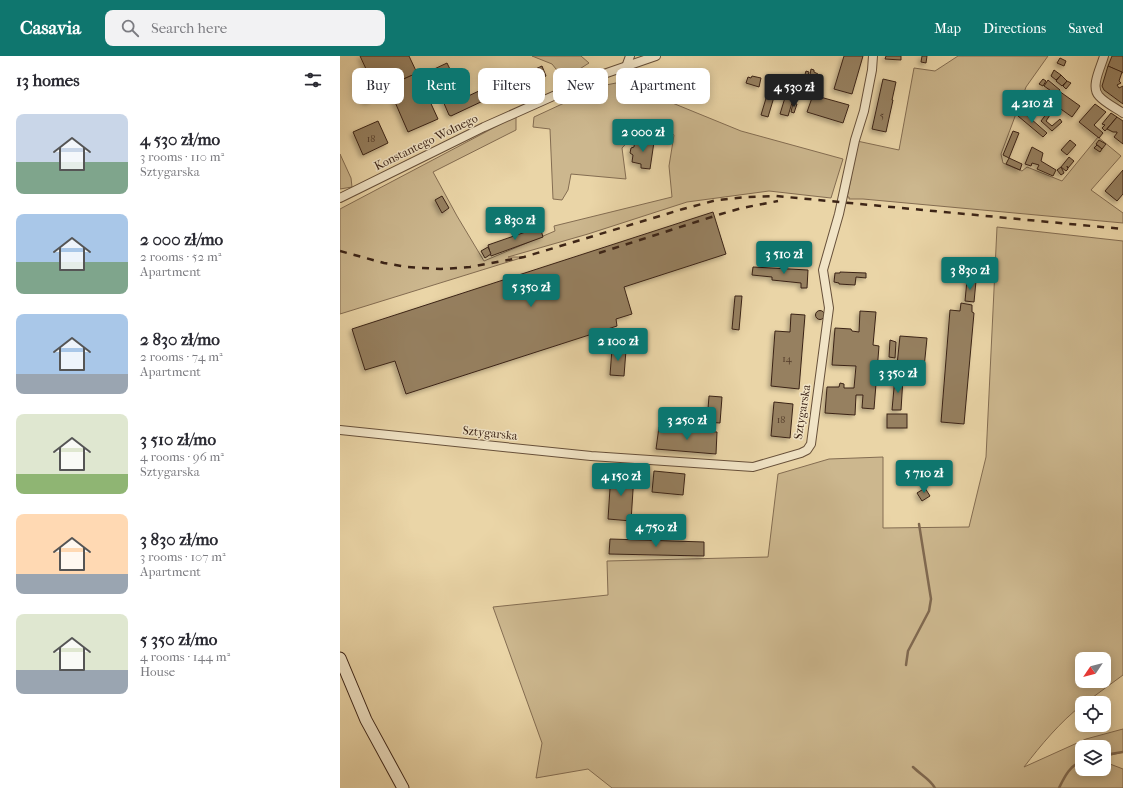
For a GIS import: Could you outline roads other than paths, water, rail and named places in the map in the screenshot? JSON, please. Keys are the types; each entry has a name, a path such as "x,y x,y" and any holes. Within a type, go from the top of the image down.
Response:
{"street":[{"path":"626,67 630,56"},
{"name":"Konstantego Wolnego","path":"340,198 484,127 598,76 656,56"},
{"name":"Sztygarska","path":"340,430 591,456 753,467 802,453 807,450 811,438 829,308 823,270 839,214 855,140 864,111 872,70 873,56"},
{"path":"1104,56 1095,86 1096,92 1099,97 1123,113"},
{"path":"340,658 366,720 404,788"}],"waterway":[{"path":"906,665 908,651 929,611 931,599 919,524"},
{"path":"1111,754 1123,752"},
{"path":"1059,788 1065,776 1075,765"},
{"path":"913,767 935,788"}],"railway":[{"path":"340,251 384,263 407,267 441,269 470,267 524,257 717,200 776,196 1123,229"},
{"path":"599,253 721,214 778,201"}]}
